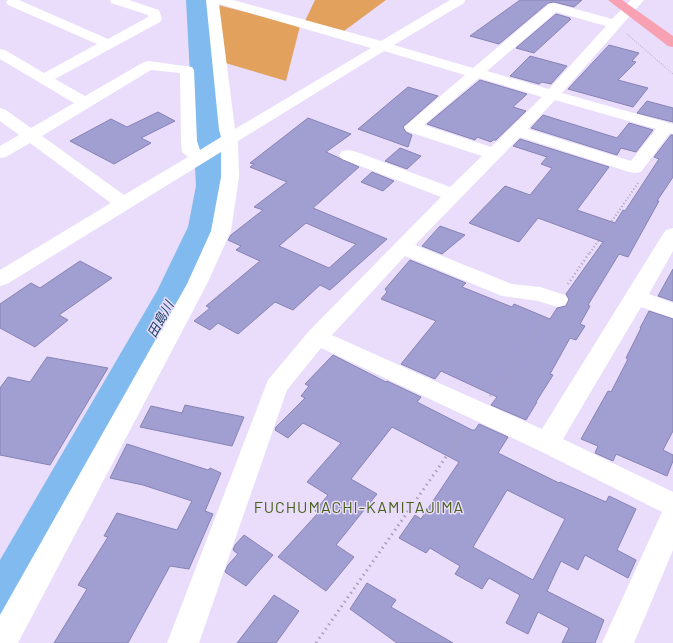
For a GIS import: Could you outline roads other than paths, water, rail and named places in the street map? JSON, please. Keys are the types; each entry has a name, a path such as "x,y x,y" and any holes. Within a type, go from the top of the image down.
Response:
{"highway":[{"path":"614,0 673,43"}],"street":[{"path":"44,79 155,19 154,14 116,0"},
{"path":"1,643 197,284 222,231 230,177 230,140 227,130 212,0"},
{"path":"219,0 669,128 635,168 517,131"},
{"path":"0,279 459,0"},
{"path":"0,8 15,1 108,44"},
{"path":"183,643 276,386 317,337 402,246 553,94 615,24 641,2"},
{"path":"495,154 412,127 554,7 615,24"},
{"path":"0,53 85,103"},
{"path":"0,153 149,65 187,70 189,141 191,152 201,158"},
{"path":"0,113 124,204"},
{"path":"348,155 454,195"},
{"path":"547,443 672,238"},
{"path":"402,246 509,291 540,294 556,300"},
{"path":"636,298 673,311"},
{"path":"317,337 547,443 673,505"},
{"path":"618,643 673,518"}],"waterway":[{"name":"田島川","path":"0,609 175,291 205,227 212,186 197,0"}],"district":[{"name":"FUCHUMACHI-KAMITAJIMA","path":"359,506"}]}
